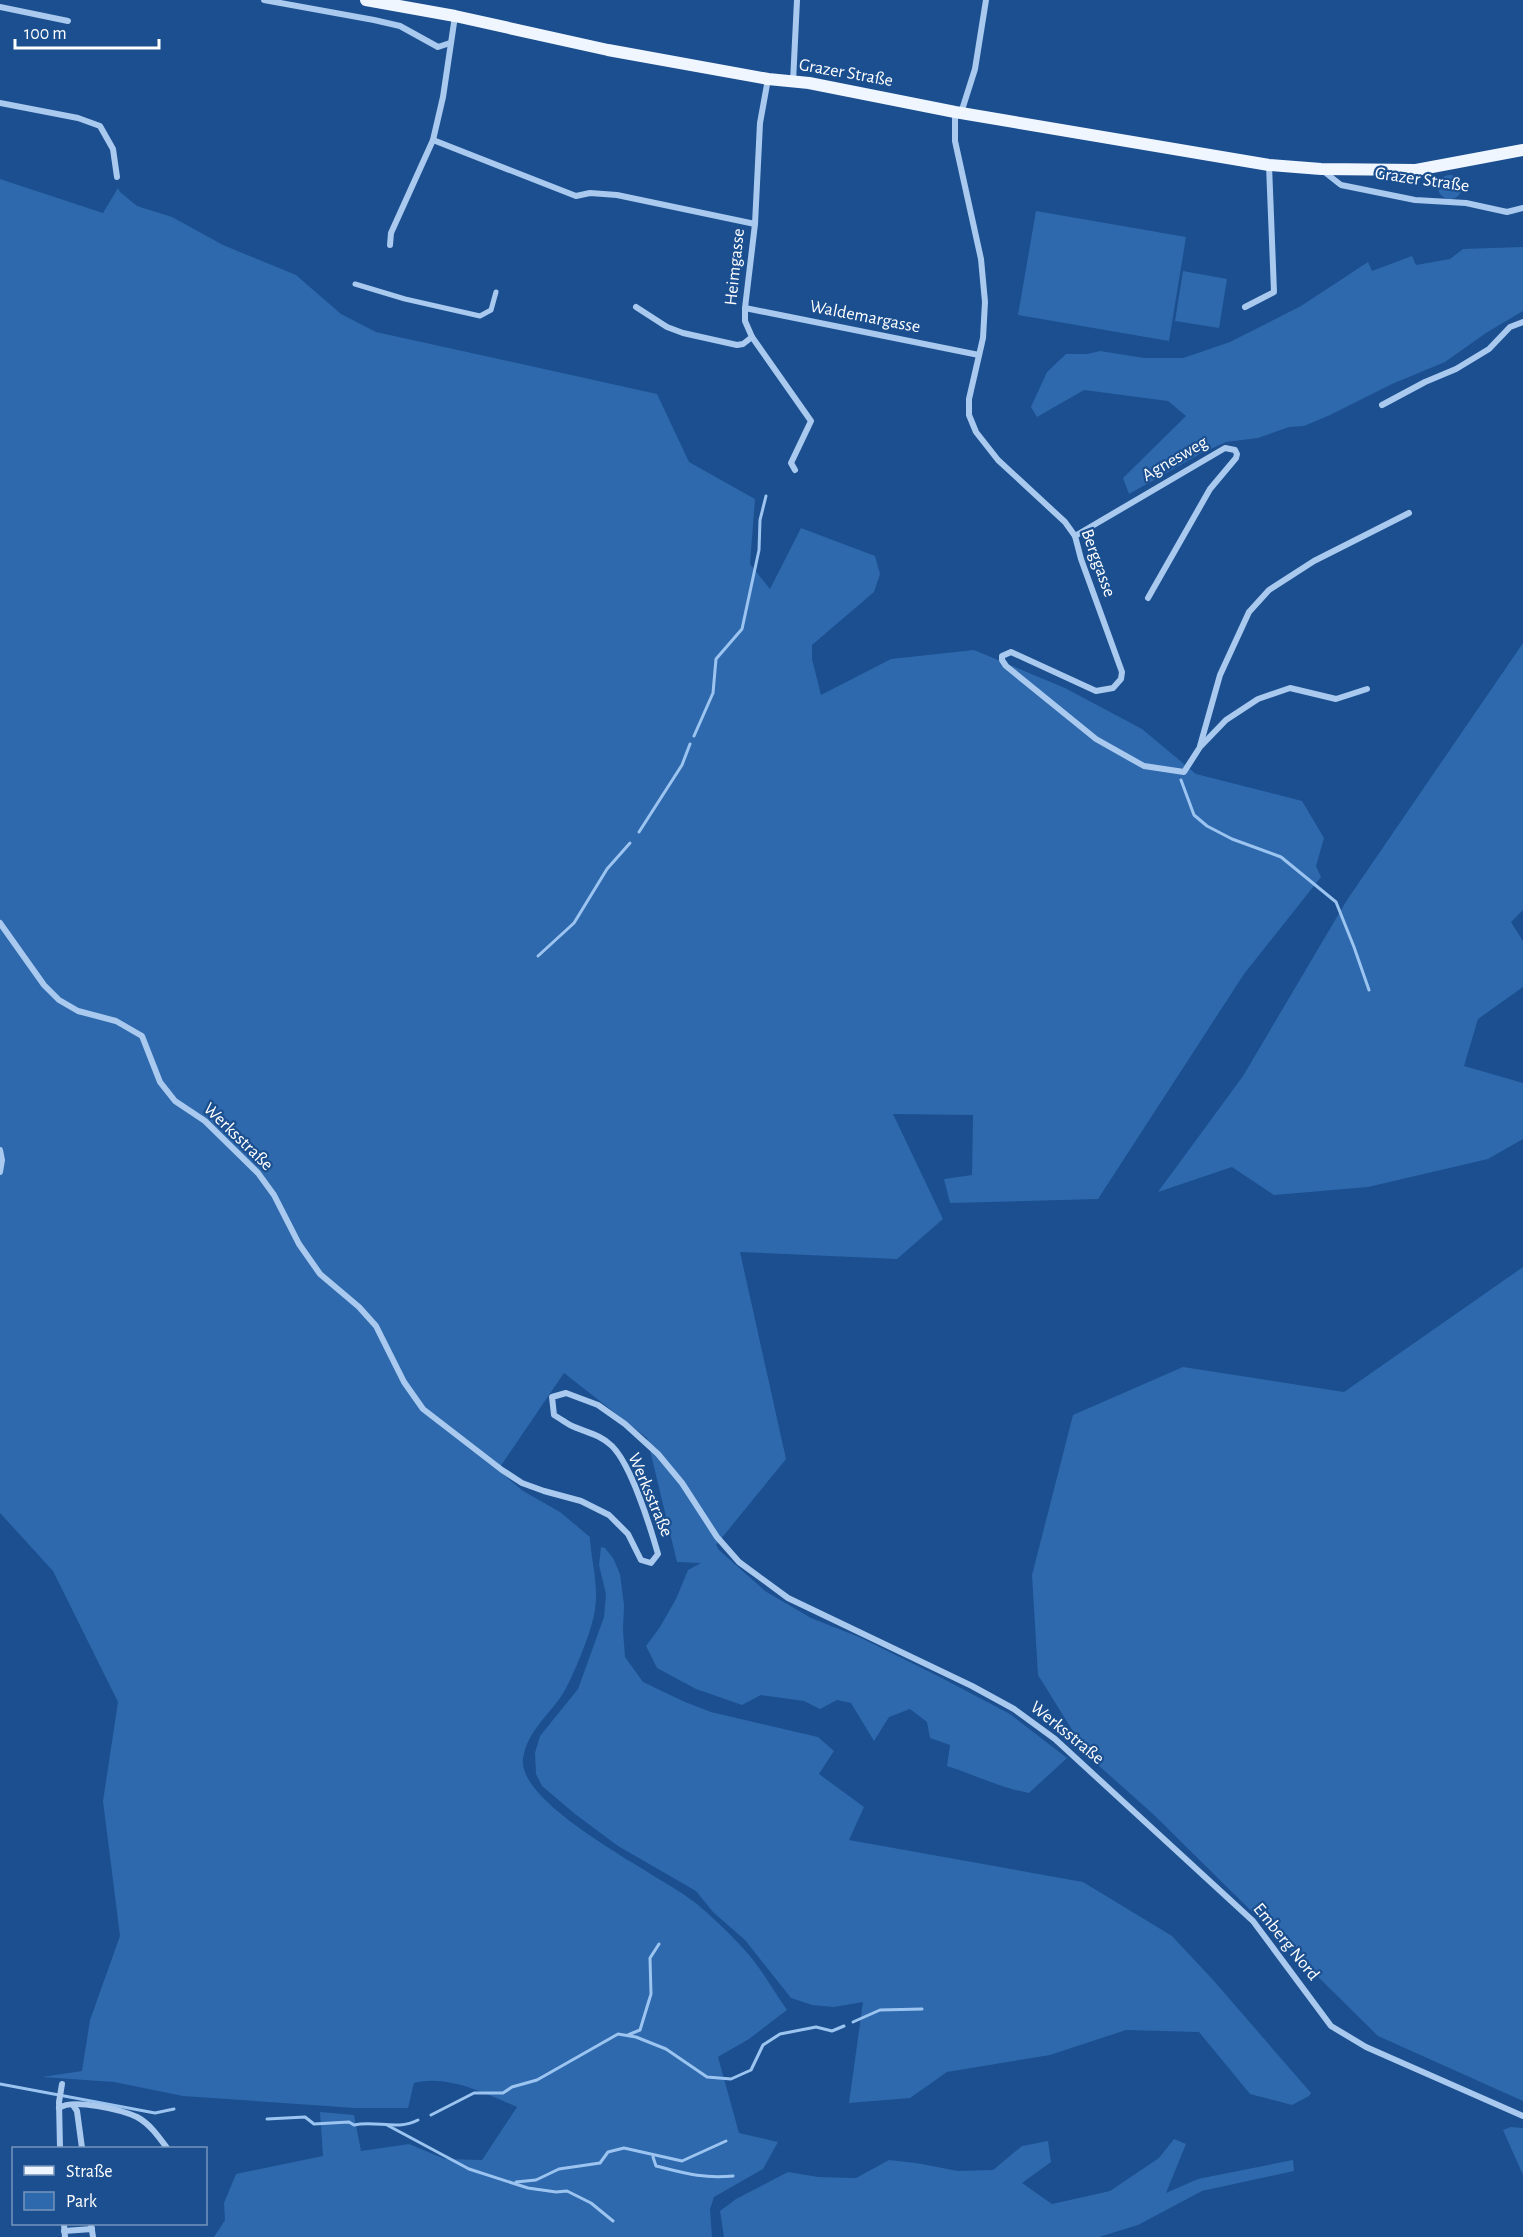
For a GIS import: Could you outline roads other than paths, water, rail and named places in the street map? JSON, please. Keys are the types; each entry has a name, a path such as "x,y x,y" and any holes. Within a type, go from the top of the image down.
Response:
{"main road":[{"name":"Grazer Straße","path":"366,0 455,16 608,50 958,113 1269,165 1321,169 1416,170 1523,150"}],"street":[{"path":"264,0 400,26 438,47 450,44"},
{"path":"793,82 797,0"},
{"name":"Berggasse","path":"986,0 975,69 958,113 955,141 979,248 985,302 980,356 969,399 969,415 976,432 998,460 1065,522 1075,536 1081,559 1122,672 1121,679 1113,688 1096,691 1011,652 1004,655 1002,660 1013,673 1096,739 1144,766 1184,771 1200,747 1226,720 1258,699 1290,688 1336,699 1367,689"},
{"path":"0,7 68,21"},
{"path":"390,245 391,233 433,140 443,97 455,16"},
{"name":"Heimgasse","path":"768,79 760,123 755,224 745,308 746,321 752,337 811,420 791,463 795,470"},
{"path":"0,103 78,118 100,126 113,149 117,177"},
{"path":"433,140 576,196 590,193 617,195 755,224"},
{"path":"1245,307 1274,292 1269,165"},
{"name":"Grazer Straße","path":"1321,169 1341,185 1367,191 1415,200 1466,203 1507,212 1523,208"},
{"path":"355,284 405,299 480,316 491,310 496,292"},
{"path":"636,308 667,327 683,333 737,345 743,344 752,337"},
{"name":"Waldemargasse","path":"745,308 980,356"},
{"path":"1382,405 1425,382 1456,369 1489,349 1510,327 1523,322"},
{"name":"Agnesweg","path":"1075,536 1225,448 1235,450 1236,458 1210,489 1148,598"},
{"name":"Berggasse","path":"1200,747 1220,675 1250,612 1269,590 1314,561 1409,513"},
{"name":"Werksstraße","path":"0,923 44,985 59,1000 78,1011 116,1021 142,1035 160,1082 174,1101 205,1122 258,1173 274,1195 299,1244 320,1274 359,1307 376,1326 404,1382 423,1409 522,1483 581,1501 609,1515 628,1534 640,1560 651,1563 658,1554 652,1532 627,1469 612,1446 594,1434 571,1426 554,1414 552,1397 566,1393 598,1405 625,1424 658,1454 681,1483 717,1537 739,1562 788,1598 905,1652 1014,1709 1055,1738 1159,1834"},
{"path":"0,1150 2,1160 0,1172"},
{"name":"Emberg Nord","path":"1159,1834 1253,1921 1331,2026 1366,2048 1523,2116"},
{"path":"60,2147 59,2105 62,2084"},
{"path":"59,2105 88,2105 138,2118 156,2133 166,2147"},
{"path":"73,2105 77,2111 82,2147"},
{"path":"64,2230 92,2226 93,2237"}],"waterway":[{"path":"694,736 713,693 716,659 742,629 759,550 760,520 766,496"},
{"path":"639,832 682,765 690,744"},
{"path":"1181,780 1194,815 1207,826 1232,839 1281,857 1336,902 1369,990"},
{"path":"538,956 574,923 607,869 630,843"},
{"path":"628,2035 640,2030 651,1994 650,1958 659,1944"},
{"path":"853,2022 880,2010 922,2009"},
{"path":"431,2115 474,2093 503,2093 512,2087 537,2080 618,2034 636,2037 666,2049 707,2077 731,2079 751,2070 763,2045 780,2034 816,2027 832,2031 844,2026"},
{"path":"0,2084 155,2113 174,2109"},
{"path":"267,2119 305,2117 314,2124 349,2122 354,2125 402,2125 418,2120"},
{"path":"387,2125 469,2169 528,2188 556,2192 567,2191 591,2203 613,2221"},
{"path":"516,2182 536,2180 559,2169 600,2163 608,2152 624,2148 682,2161 726,2141"},
{"path":"653,2157 656,2166 676,2171 703,2176 733,2176"}]}
